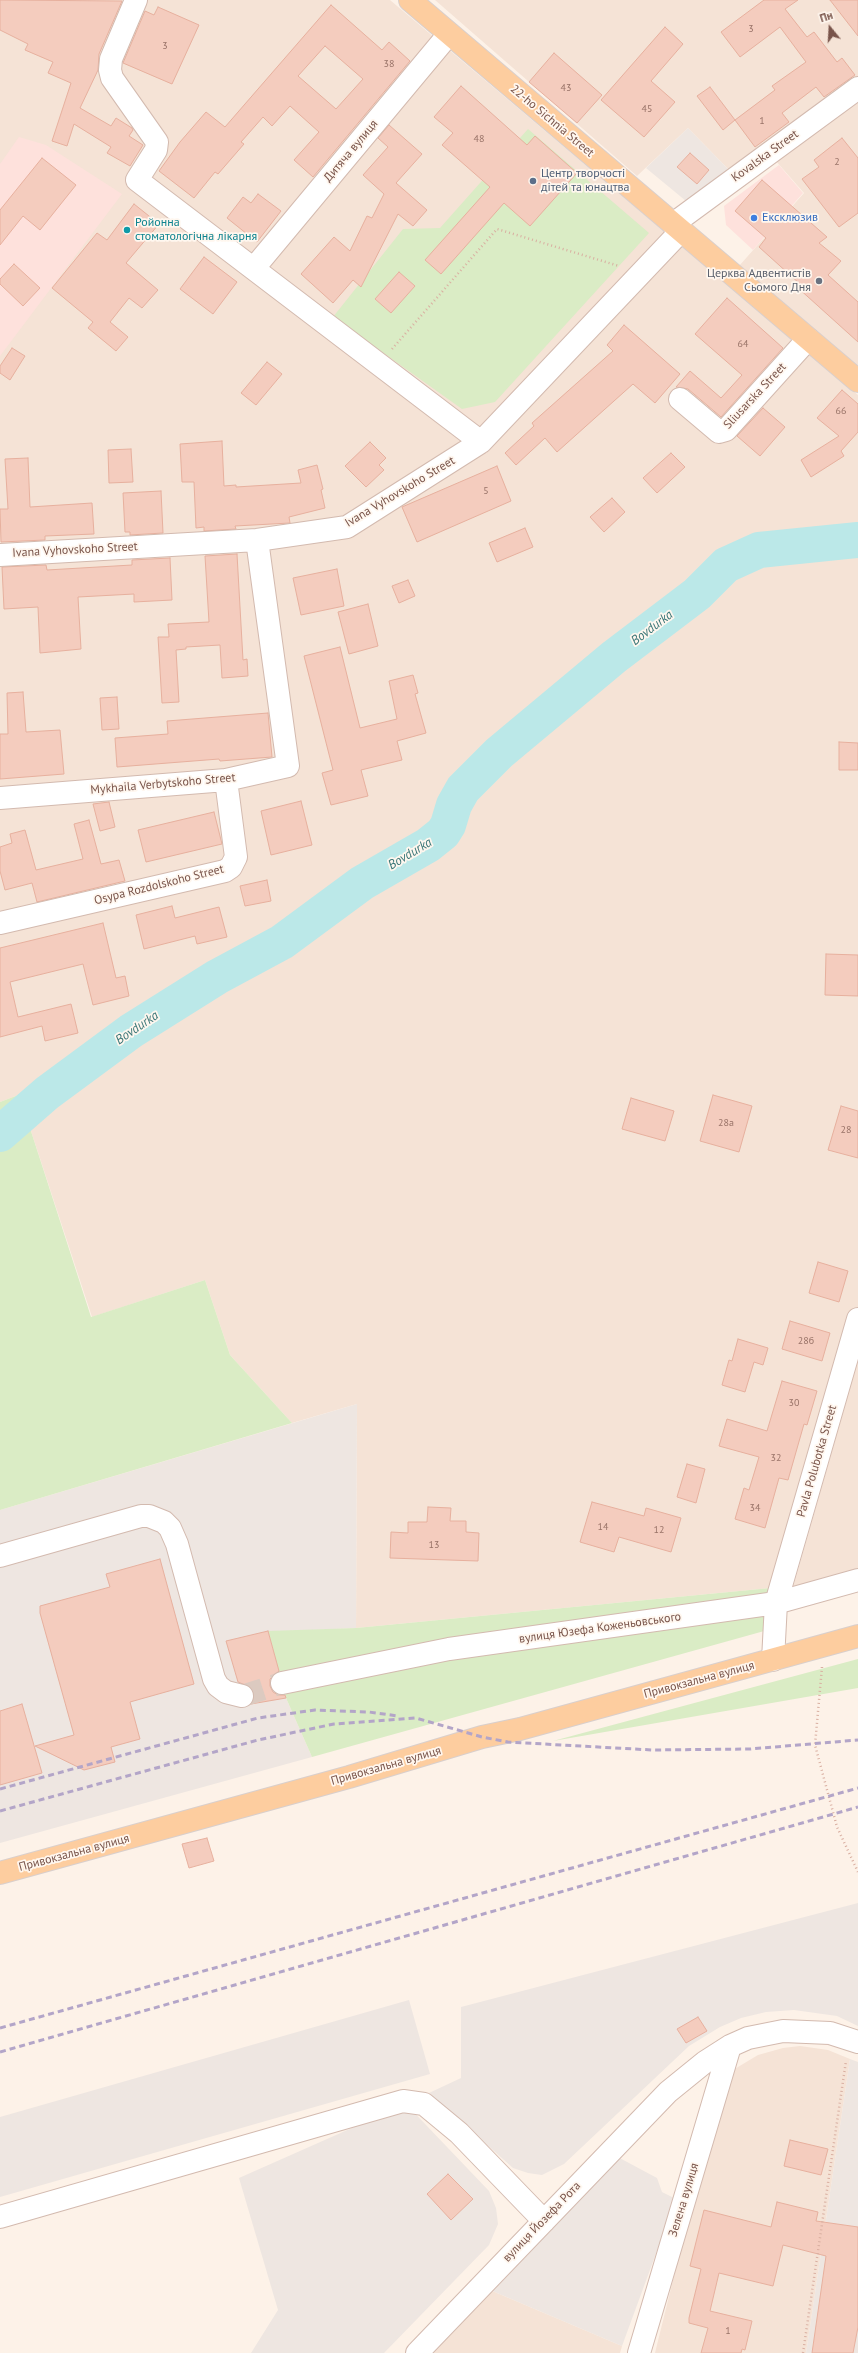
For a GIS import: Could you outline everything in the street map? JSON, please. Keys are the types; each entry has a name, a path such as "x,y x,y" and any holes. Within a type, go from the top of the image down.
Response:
{"main road":[{"name":"22-ho Sichnia Street","path":"410,0 858,381"},
{"path":"773,1660 858,1636"},
{"name":"Привокзальна вулиця","path":"0,1873 349,1777 482,1738 773,1660"}],"street":[{"path":"136,0 111,59 110,70 112,78 157,142 156,150 136,180 254,268 481,442"},
{"name":"Дитяча вулиця","path":"254,268 449,34"},
{"name":"Kovalska Street","path":"677,227 858,88"},
{"name":"Ivana Vyhovskoho Street","path":"0,554 257,540 347,527 481,442 643,272 677,227"},
{"name":"Sliusarska Street","path":"680,399 719,432 726,430 808,339"},
{"name":"Mykhaila Verbytskoho Street","path":"0,798 226,780 288,766 257,540"},
{"name":"Osypa Rozdolskoho Street","path":"0,923 225,871 231,867 236,857 226,780"},
{"name":"Pavla Polubotka Street","path":"776,1603 858,1319"},
{"path":"0,1556 141,1516 149,1516 164,1522 170,1528 177,1544 214,1679 218,1686 226,1692 242,1696"},
{"name":"вулиця Юзефа Коженьовського","path":"282,1683 449,1649 776,1603 858,1580"},
{"path":"773,1660 776,1603"},
{"name":"вулиця Йозефа Рота","path":"417,2353 668,2092 704,2062 730,2046 765,2033 797,2030 830,2033 854,2040"},
{"name":"Зелена вулиця","path":"639,2353 730,2046"},
{"path":"0,2217 404,2101 424,2104 459,2133 544,2221"}],"path":[{"path":"378,364 497,229 619,267 643,272"},
{"path":"824,1646 815,1745 837,1827 858,1872"},
{"path":"803,2353 854,2040"}],"shaded area":[{"path":"0,0 390,0 858,395 858,533 833,536 719,562 681,600 609,654 584,676 510,733 458,786 445,805 435,829 423,840 356,878 276,936 148,1006 61,1068 42,1086 0,1102"},
{"path":"435,0 858,0 858,84 733,174 688,128 637,176"},
{"path":"858,100 858,367 739,266 804,193 775,160"},
{"path":"688,128 729,170 686,201 646,168"},
{"path":"19,137 46,145 122,194 0,356 0,164"},
{"path":"779,165 803,193 753,250 726,225 724,206"},
{"path":"858,548 858,1319 781,1587 356,1628 357,1404 292,1423 230,1355 205,1280 92,1317 29,1125 54,1103 158,1024 287,951 332,918 347,903 385,878 433,852 450,838 456,827 463,807 472,793 505,759 742,569"},
{"path":"858,1360 858,1588 788,1608 794,1584"},
{"path":"357,1404 356,1628 268,1632 286,1698 312,1757 0,1843 0,1510"},
{"path":"858,1903 858,2026 837,2016 794,2010 766,2012 741,2018 720,2027 689,2046 564,2164 542,2175 528,2173 513,2168 429,2093 461,2078 461,2007"},
{"path":"409,2000 430,2074 0,2197 0,2117"},
{"path":"800,2046 828,2050 850,2059 806,2353 655,2353 676,2268 733,2070 758,2055 783,2048"},
{"path":"850,2059 858,2062 858,2353 806,2353"},
{"path":"406,2104 489,2191 496,2208 498,2224 489,2245 384,2353 251,2353 278,2310 239,2178"},
{"path":"614,2155 657,2178 662,2192 676,2199 622,2346 490,2290"},
{"path":"490,2290 622,2346 620,2353 433,2353"}],"green space":[{"path":"528,129 649,233 495,402 462,409 333,317 403,229 440,228"},
{"path":"858,533 858,546 790,552 762,557 743,562 729,570 685,611 546,719 503,757 469,792 448,837 432,849 345,901 285,948 219,984 157,1022 99,1064 0,1143 0,1102 42,1086 61,1068 148,1006 276,936 356,878 423,840 435,829 445,805 458,786 510,733 584,676 609,654 681,600 719,562 736,552 759,544"},
{"path":"29,1125 91,1317 205,1280 230,1355 292,1423 0,1510 0,1147"},
{"path":"781,1587 775,1628 312,1757 286,1698 268,1631 356,1628"},
{"path":"858,1659 858,1688 553,1741"}],"building":[{"path":"0,0 122,1 99,54 98,70 80,108 111,126 116,118 132,128 133,130 129,136 143,145 130,166 107,153 111,147 74,124 67,146 52,141 71,83 48,73 53,62 25,50 28,44 0,30"},
{"path":"764,0 798,0 785,9 807,37 814,32 837,62 842,58 855,75 824,97 816,87 782,113 789,122 755,147 735,120 775,90 772,86 806,62 780,27 740,57 721,32"},
{"path":"830,0 858,0 858,36"},
{"path":"331,5 382,50 389,42 410,61 313,177 294,160 319,132 290,106 272,126 263,117 241,142 244,144 218,174 215,172 194,198 159,171 180,142 206,112 225,127","holes":["325,46 363,79 336,109 298,76"]},
{"path":"158,7 199,25 172,84 123,63 145,11 154,15"},
{"path":"665,27 683,44 651,81 675,102 644,137 601,100"},
{"path":"554,53 602,95 577,123 529,82"},
{"path":"461,86 527,145 535,136 577,173 530,226 504,203 441,274 425,260 490,187 442,145 453,133 434,117"},
{"path":"710,87 735,120 723,130 697,96"},
{"path":"389,125 422,154 396,183 427,210 413,226 398,214 361,287 353,280 333,303 301,274 334,237 350,251 367,216 372,218 384,194 363,175 388,147 378,138"},
{"path":"842,138 858,158 858,213 839,227 802,179 819,167 814,160"},
{"path":"690,153 709,170 697,184 677,167"},
{"path":"42,158 76,185 40,230 23,216 0,245 0,210"},
{"path":"762,180 827,237 819,243 841,261 828,275 858,302 858,342 797,287 800,284 759,247 766,238 735,211"},
{"path":"258,194 281,211 257,242 227,218 243,197 251,203"},
{"path":"134,204 159,224 126,263 158,290 142,308 129,298 110,322 128,337 116,351 88,328 93,322 52,288 97,233 107,240"},
{"path":"204,257 237,282 213,314 180,289"},
{"path":"14,264 40,288 23,306 0,284 0,279"},
{"path":"399,272 415,286 391,313 375,299"},
{"path":"727,298 783,348 721,417 688,389 676,387 690,371 721,398 742,375 695,334"},
{"path":"624,325 680,374 655,403 633,384 557,452 545,438 516,465 505,453 534,426 532,423 613,351 607,345"},
{"path":"12,348 25,356 10,380 0,373 0,366"},
{"path":"267,362 282,374 256,405 241,393"},
{"path":"842,390 858,404 858,432 841,451 844,456 811,477 801,460 839,436 817,418"},
{"path":"763,408 785,427 760,456 737,436"},
{"path":"222,441 224,486 236,485 236,487 301,483 298,470 317,465 323,489 321,490 325,508 289,517 290,523 235,526 236,529 204,531 204,527 196,528 194,482 182,482 180,444"},
{"path":"370,442 386,458 379,465 384,470 366,487 345,466"},
{"path":"131,449 133,482 109,483 108,450"},
{"path":"671,453 685,467 657,493 643,478"},
{"path":"28,458 30,507 92,503 94,534 45,536 45,540 1,542 0,509 8,509 5,459"},
{"path":"497,466 511,501 417,542 402,507"},
{"path":"161,491 163,533 130,535 130,532 125,532 123,493"},
{"path":"612,498 625,512 604,532 590,517"},
{"path":"525,528 533,547 497,562 489,543"},
{"path":"237,554 243,660 247,659 248,676 222,678 220,645 186,647 186,649 176,650 179,702 162,703 158,637 169,637 168,624 209,622 205,556"},
{"path":"170,558 172,600 134,602 134,594 78,597 81,649 40,653 38,607 4,609 2,567 46,565 47,570 132,565 132,560"},
{"path":"337,569 344,606 301,615 293,578"},
{"path":"408,580 415,596 399,603 392,586"},
{"path":"368,604 378,646 349,654 338,612"},
{"path":"340,647 360,728 397,719 389,681 413,675 418,693 415,694 426,733 397,741 402,760 361,770 368,796 331,805 322,773 333,770 304,656"},
{"path":"23,692 26,732 60,730 64,774 0,779 0,734 8,734 7,693"},
{"path":"117,697 119,729 102,730 100,698"},
{"path":"268,713 272,757 220,761 219,759 117,767 115,738 168,734 167,721"},
{"path":"839,742 858,743 858,770 839,770"},
{"path":"301,801 312,845 271,855 261,811"},
{"path":"109,802 115,827 100,831 93,804"},
{"path":"214,812 222,844 146,862 138,830"},
{"path":"89,820 101,864 119,860 125,881 37,902 32,883 5,890 0,871 0,847 12,843 10,834 25,830 36,870 83,859 74,824"},
{"path":"267,880 271,901 245,906 240,886"},
{"path":"172,906 175,918 219,907 227,937 197,944 195,936 144,949 136,915"},
{"path":"103,923 116,978 125,976 129,996 93,1005 83,964 10,982 18,1017 71,1004 78,1033 45,1041 42,1026 0,1037 0,948"},
{"path":"826,954 858,955 858,996 825,995"},
{"path":"713,1095 752,1106 739,1152 700,1141"},
{"path":"631,1098 674,1111 665,1141 622,1129"},
{"path":"841,1106 858,1111 858,1158 828,1150"},
{"path":"818,1262 848,1271 839,1302 809,1293"},
{"path":"790,1321 830,1333 822,1361 782,1349"},
{"path":"738,1339 768,1348 763,1365 754,1362 745,1392 722,1385 729,1360 732,1361"},
{"path":"782,1381 817,1391 807,1425 804,1424 788,1480 779,1478 765,1528 735,1519 744,1488 749,1490 759,1457 719,1446 727,1419 767,1431"},
{"path":"687,1464 705,1469 696,1503 677,1497"},
{"path":"592,1502 644,1516 646,1508 681,1518 671,1552 619,1537 614,1552 580,1542"},
{"path":"428,1507 451,1508 450,1521 466,1521 466,1532 479,1533 478,1561 390,1558 391,1532 408,1533 408,1522 427,1522"},
{"path":"160,1559 194,1684 130,1702 140,1739 111,1747 115,1762 84,1770 35,1746 74,1735 40,1613 40,1606 110,1587 106,1574"},
{"path":"268,1631 279,1671 270,1679 270,1686 273,1692 278,1695 285,1695 286,1698 251,1704 254,1699 254,1692 250,1687 238,1682 226,1641"},
{"path":"22,1704 42,1773 0,1785 0,1711"},
{"path":"207,1838 214,1861 189,1868 182,1844"},
{"path":"698,2017 707,2031 686,2043 677,2029"},
{"path":"790,2140 828,2149 821,2175 784,2166"},
{"path":"448,2174 473,2199 451,2220 427,2194"},
{"path":"777,2202 818,2212 816,2221 858,2227 858,2327 853,2353 812,2353 826,2256 783,2245 773,2286 719,2273 710,2311 752,2321 745,2350 742,2349 741,2353 701,2353 708,2328 689,2323 689,2318 701,2269 690,2266 704,2210 771,2227"}],"waterway":[{"name":"Bovdurka","path":"0,1134 47,1093 131,1031 217,977 282,942 362,883 428,845 443,833 448,825 454,805 463,789 499,753 614,657 697,594 726,565 759,550 858,540"}],"tunnel":[{"path":"242,1696 282,1683"}],"railway":[{"path":"0,1789 258,1718 315,1710 369,1712 398,1716"},
{"path":"0,1811 258,1740 334,1724 416,1718 482,1737 508,1742 652,1750 750,1749 858,1740"},
{"path":"0,2028 858,1788"},
{"path":"0,2052 858,1807"}],"place":[{"name":"Центр творчості дітей та юнацтва","path":"533,181"},
{"name":"Ексклюзив","path":"754,218"},
{"name":"Ройонна стоматологічна лікарня","path":"127,230"},
{"name":"Церква Адвентистів Сьомого Дня","path":"819,281"}]}
